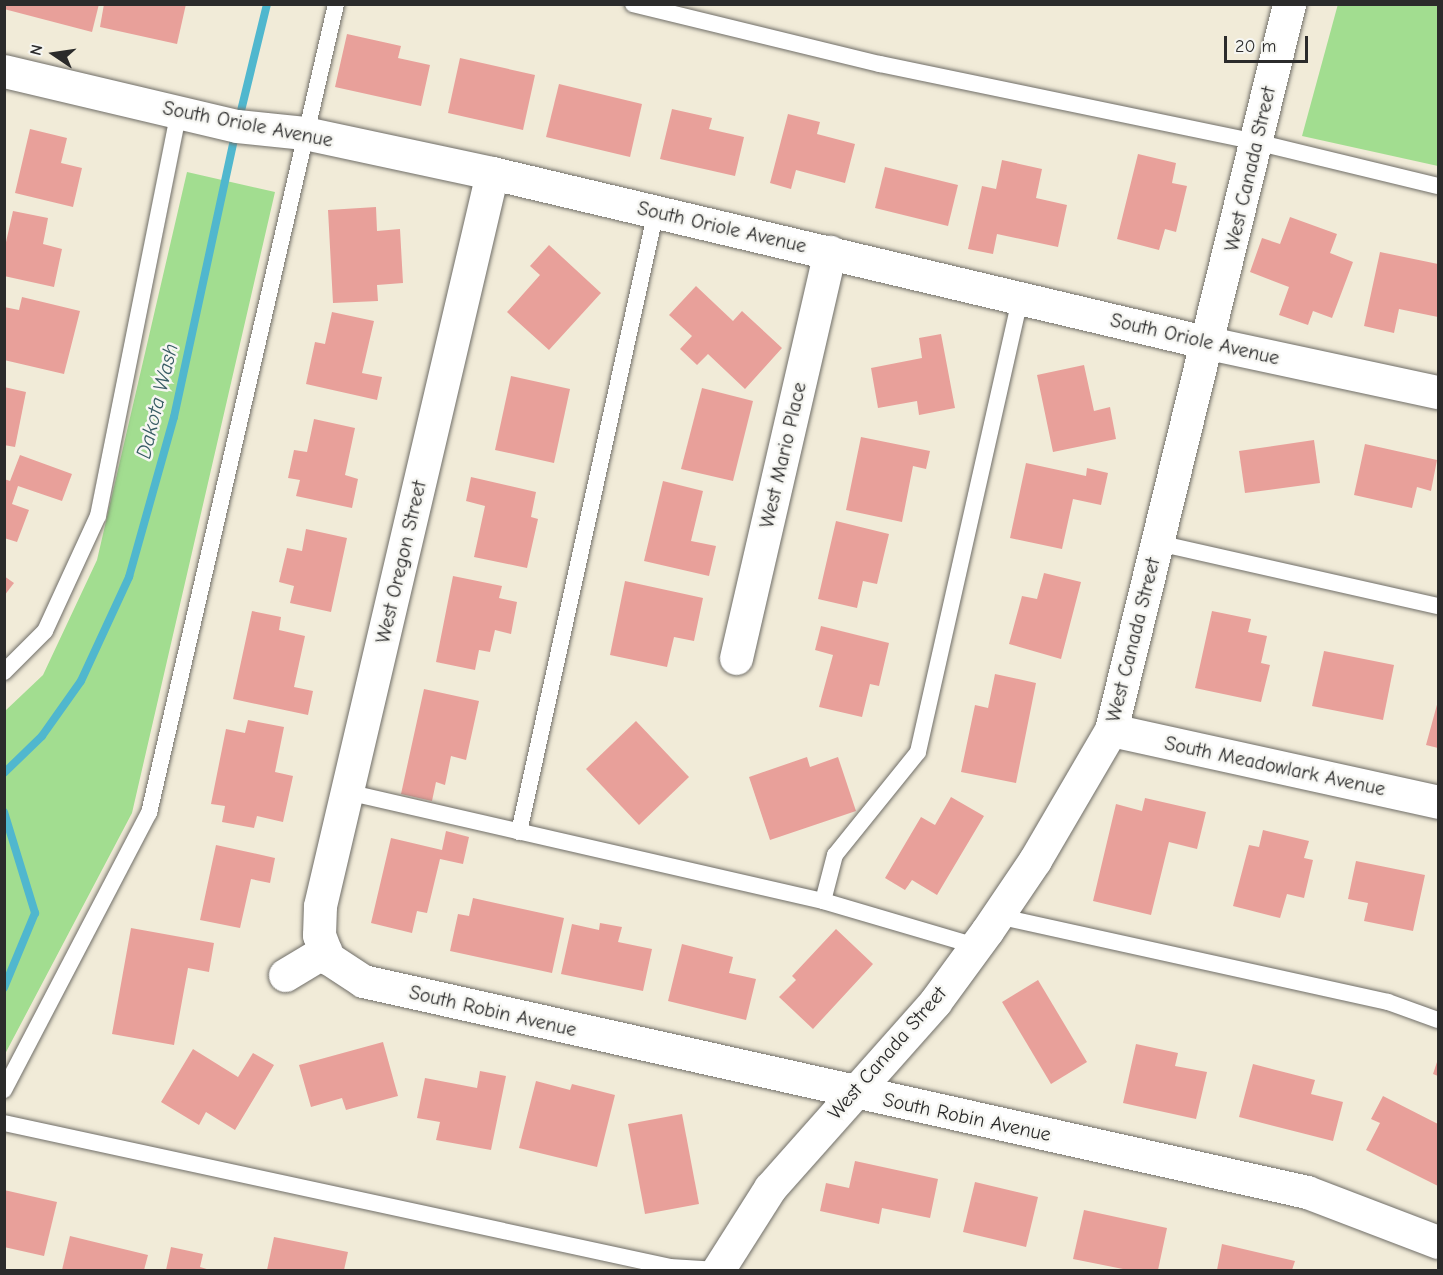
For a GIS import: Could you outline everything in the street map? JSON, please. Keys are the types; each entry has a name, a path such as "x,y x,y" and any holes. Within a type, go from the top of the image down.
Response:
{"street":[{"name":"West Canada Street","path":"718,1270 770,1188 852,1092 935,1002 976,946 1035,860 1111,730 1209,343 1289,4"},
{"name":"South Oriole Avenue","path":"4,71 237,126 305,134 492,173 1209,343 1438,392"},
{"name":"West Oregon Street","path":"325,951 318,920 492,173"},
{"name":"West Mario Place","path":"736,658 830,252"},
{"name":"South Meadowlark Avenue","path":"1111,730 1438,802"},
{"path":"285,975 325,951"},
{"name":"South Robin Avenue","path":"325,951 336,967 363,981 1307,1192 1438,1242"}],"lane":[{"path":"4,1090 149,813 336,4"},
{"path":"633,4 880,64 1256,142 1438,186"},
{"path":"4,672 45,631 98,516 179,112"},
{"path":"519,832 656,211"},
{"path":"823,901 835,855 918,752 1020,298"},
{"path":"1158,543 1438,606"},
{"path":"346,792 823,901 976,946"},
{"path":"997,916 1388,1002 1438,1020"},
{"path":"4,1122 669,1267 718,1270"}],"green space":[{"path":"1338,4 1438,5 1438,166 1302,136"},
{"path":"187,172 275,192 132,813 5,1054 5,711 43,675 97,560"}],"building":[{"path":"5,4 99,4 92,32 4,9"},
{"path":"104,4 186,4 177,44 100,27"},
{"path":"347,34 401,46 398,58 430,65 421,106 335,87"},
{"path":"460,58 535,75 523,130 448,113"},
{"path":"559,84 642,104 630,157 546,137"},
{"path":"672,109 712,118 709,129 744,137 735,176 660,159"},
{"path":"788,114 820,122 817,134 855,144 845,183 796,170 791,189 770,183"},
{"path":"30,129 67,138 61,163 82,168 73,207 15,193"},
{"path":"1138,154 1176,163 1172,183 1187,186 1176,232 1165,229 1159,250 1117,239"},
{"path":"1002,160 1042,169 1036,198 1067,205 1058,247 997,234 993,254 968,249 982,186 996,189"},
{"path":"885,167 958,185 948,226 875,208"},
{"path":"376,207 377,231 400,229 403,283 377,285 378,301 333,303 328,210"},
{"path":"13,211 48,218 43,244 62,249 54,287 4,276 4,251"},
{"path":"1290,217 1337,234 1330,253 1353,262 1332,318 1313,311 1308,325 1279,315 1289,287 1250,272 1262,238 1280,244"},
{"path":"549,245 601,293 549,350 507,312 540,275 530,266"},
{"path":"1380,252 1438,264 1438,317 1399,309 1394,333 1364,326"},
{"path":"696,286 733,321 742,311 782,348 745,389 708,354 697,365 680,349 692,336 669,315"},
{"path":"22,297 80,311 64,374 4,360 4,307 19,310"},
{"path":"332,312 374,321 362,373 382,377 377,400 306,384 315,342 325,344"},
{"path":"941,334 955,408 919,415 917,401 878,408 871,368 922,358 919,338"},
{"path":"1084,365 1094,411 1110,407 1116,439 1053,452 1037,375"},
{"path":"511,376 570,389 554,463 495,450"},
{"path":"4,387 26,392 15,447 4,445"},
{"path":"702,388 753,401 733,481 681,469"},
{"path":"314,419 355,428 345,475 358,479 352,508 296,496 300,480 288,478 294,450 307,452"},
{"path":"861,437 930,451 926,469 913,466 902,522 846,510"},
{"path":"1314,440 1320,483 1245,493 1239,451"},
{"path":"1365,444 1437,460 1431,491 1417,487 1412,508 1354,495"},
{"path":"20,455 72,474 62,501 18,486 12,504 29,510 17,542 4,538 4,479 10,481"},
{"path":"1026,463 1086,476 1087,468 1108,473 1101,505 1073,499 1062,549 1010,538"},
{"path":"471,477 536,492 531,517 538,519 527,568 474,557 485,506 466,501"},
{"path":"663,481 703,491 691,541 716,546 709,576 644,561"},
{"path":"836,521 889,534 877,584 863,581 857,608 818,599"},
{"path":"306,529 347,538 331,612 290,603 294,586 279,582 287,548 302,551"},
{"path":"1044,573 1081,582 1061,659 1009,644 1022,596 1037,599"},
{"path":"4,576 14,583 4,596"},
{"path":"453,576 502,586 499,598 517,602 511,634 495,630 490,652 479,650 475,670 436,662"},
{"path":"625,581 703,598 694,641 674,637 667,667 610,655"},
{"path":"252,611 281,617 279,630 305,636 294,687 313,691 308,715 233,699"},
{"path":"1212,611 1251,619 1248,632 1267,636 1261,663 1270,665 1261,702 1195,688"},
{"path":"821,626 889,643 879,686 870,684 862,717 819,707 833,655 815,650"},
{"path":"1324,651 1394,665 1383,720 1312,706"},
{"path":"995,674 1036,683 1016,783 961,772 975,705 988,708"},
{"path":"424,689 479,701 466,760 451,756 445,785 436,782 432,801 401,794"},
{"path":"1438,701 1438,748 1426,745"},
{"path":"248,720 284,727 275,772 293,776 283,822 257,816 254,828 222,822 225,806 211,804 226,729 245,733"},
{"path":"636,721 689,777 639,825 586,769"},
{"path":"807,757 810,767 838,757 856,811 770,840 749,777"},
{"path":"951,797 984,816 937,895 912,880 905,890 885,878 921,817 935,825"},
{"path":"1145,798 1206,812 1197,849 1169,842 1151,915 1093,901 1116,804 1142,811"},
{"path":"1263,830 1309,841 1304,858 1313,860 1304,898 1287,894 1280,918 1233,906 1249,845 1259,847"},
{"path":"446,831 469,837 463,864 440,859 427,913 417,911 412,933 371,923 391,838 442,850"},
{"path":"216,845 275,858 270,883 251,879 240,928 200,920"},
{"path":"1356,861 1425,875 1413,931 1364,921 1368,903 1348,899"},
{"path":"473,898 564,918 552,973 450,951 458,914 469,916"},
{"path":"600,923 622,927 618,942 652,949 643,991 561,974 572,924 599,930"},
{"path":"131,928 214,943 209,972 188,968 174,1045 112,1034"},
{"path":"836,929 873,964 813,1029 779,997 796,980 792,976"},
{"path":"682,944 733,957 729,973 756,979 746,1020 668,1001"},
{"path":"1038,980 1087,1062 1051,1084 1002,1002"},
{"path":"383,1042 398,1096 346,1110 342,1098 311,1107 299,1065"},
{"path":"1136,1044 1178,1053 1175,1066 1207,1072 1196,1119 1123,1103"},
{"path":"193,1049 238,1077 253,1053 274,1065 235,1130 206,1112 199,1125 161,1102"},
{"path":"1438,1059 1438,1076 1433,1074"},
{"path":"1253,1064 1315,1080 1311,1094 1343,1102 1333,1141 1239,1117"},
{"path":"480,1071 506,1076 491,1150 436,1140 440,1122 417,1118 425,1078 477,1088"},
{"path":"536,1081 570,1090 572,1084 615,1095 597,1167 519,1148"},
{"path":"1383,1096 1438,1124 1438,1186 1366,1150 1380,1123 1371,1119"},
{"path":"682,1114 699,1204 645,1214 628,1124"},
{"path":"855,1161 938,1179 930,1218 882,1208 879,1224 820,1211 826,1183 849,1188"},
{"path":"975,1182 1038,1197 1026,1247 963,1232"},
{"path":"4,1190 57,1202 44,1256 4,1247"},
{"path":"1084,1210 1167,1228 1158,1270 1128,1270 1073,1259"},
{"path":"70,1236 148,1255 144,1270 62,1270"},
{"path":"274,1237 348,1252 344,1270 267,1270"},
{"path":"1222,1244 1295,1261 1292,1270 1217,1270"},
{"path":"171,1247 203,1254 200,1267 210,1270 166,1270"}],"waterway":[{"name":"Dakota Wash","path":"239,119 267,4"},
{"name":"Dakota Wash","path":"4,773 42,736 81,681 129,577 174,417 236,131"},
{"path":"4,812 35,913 4,988"}]}
